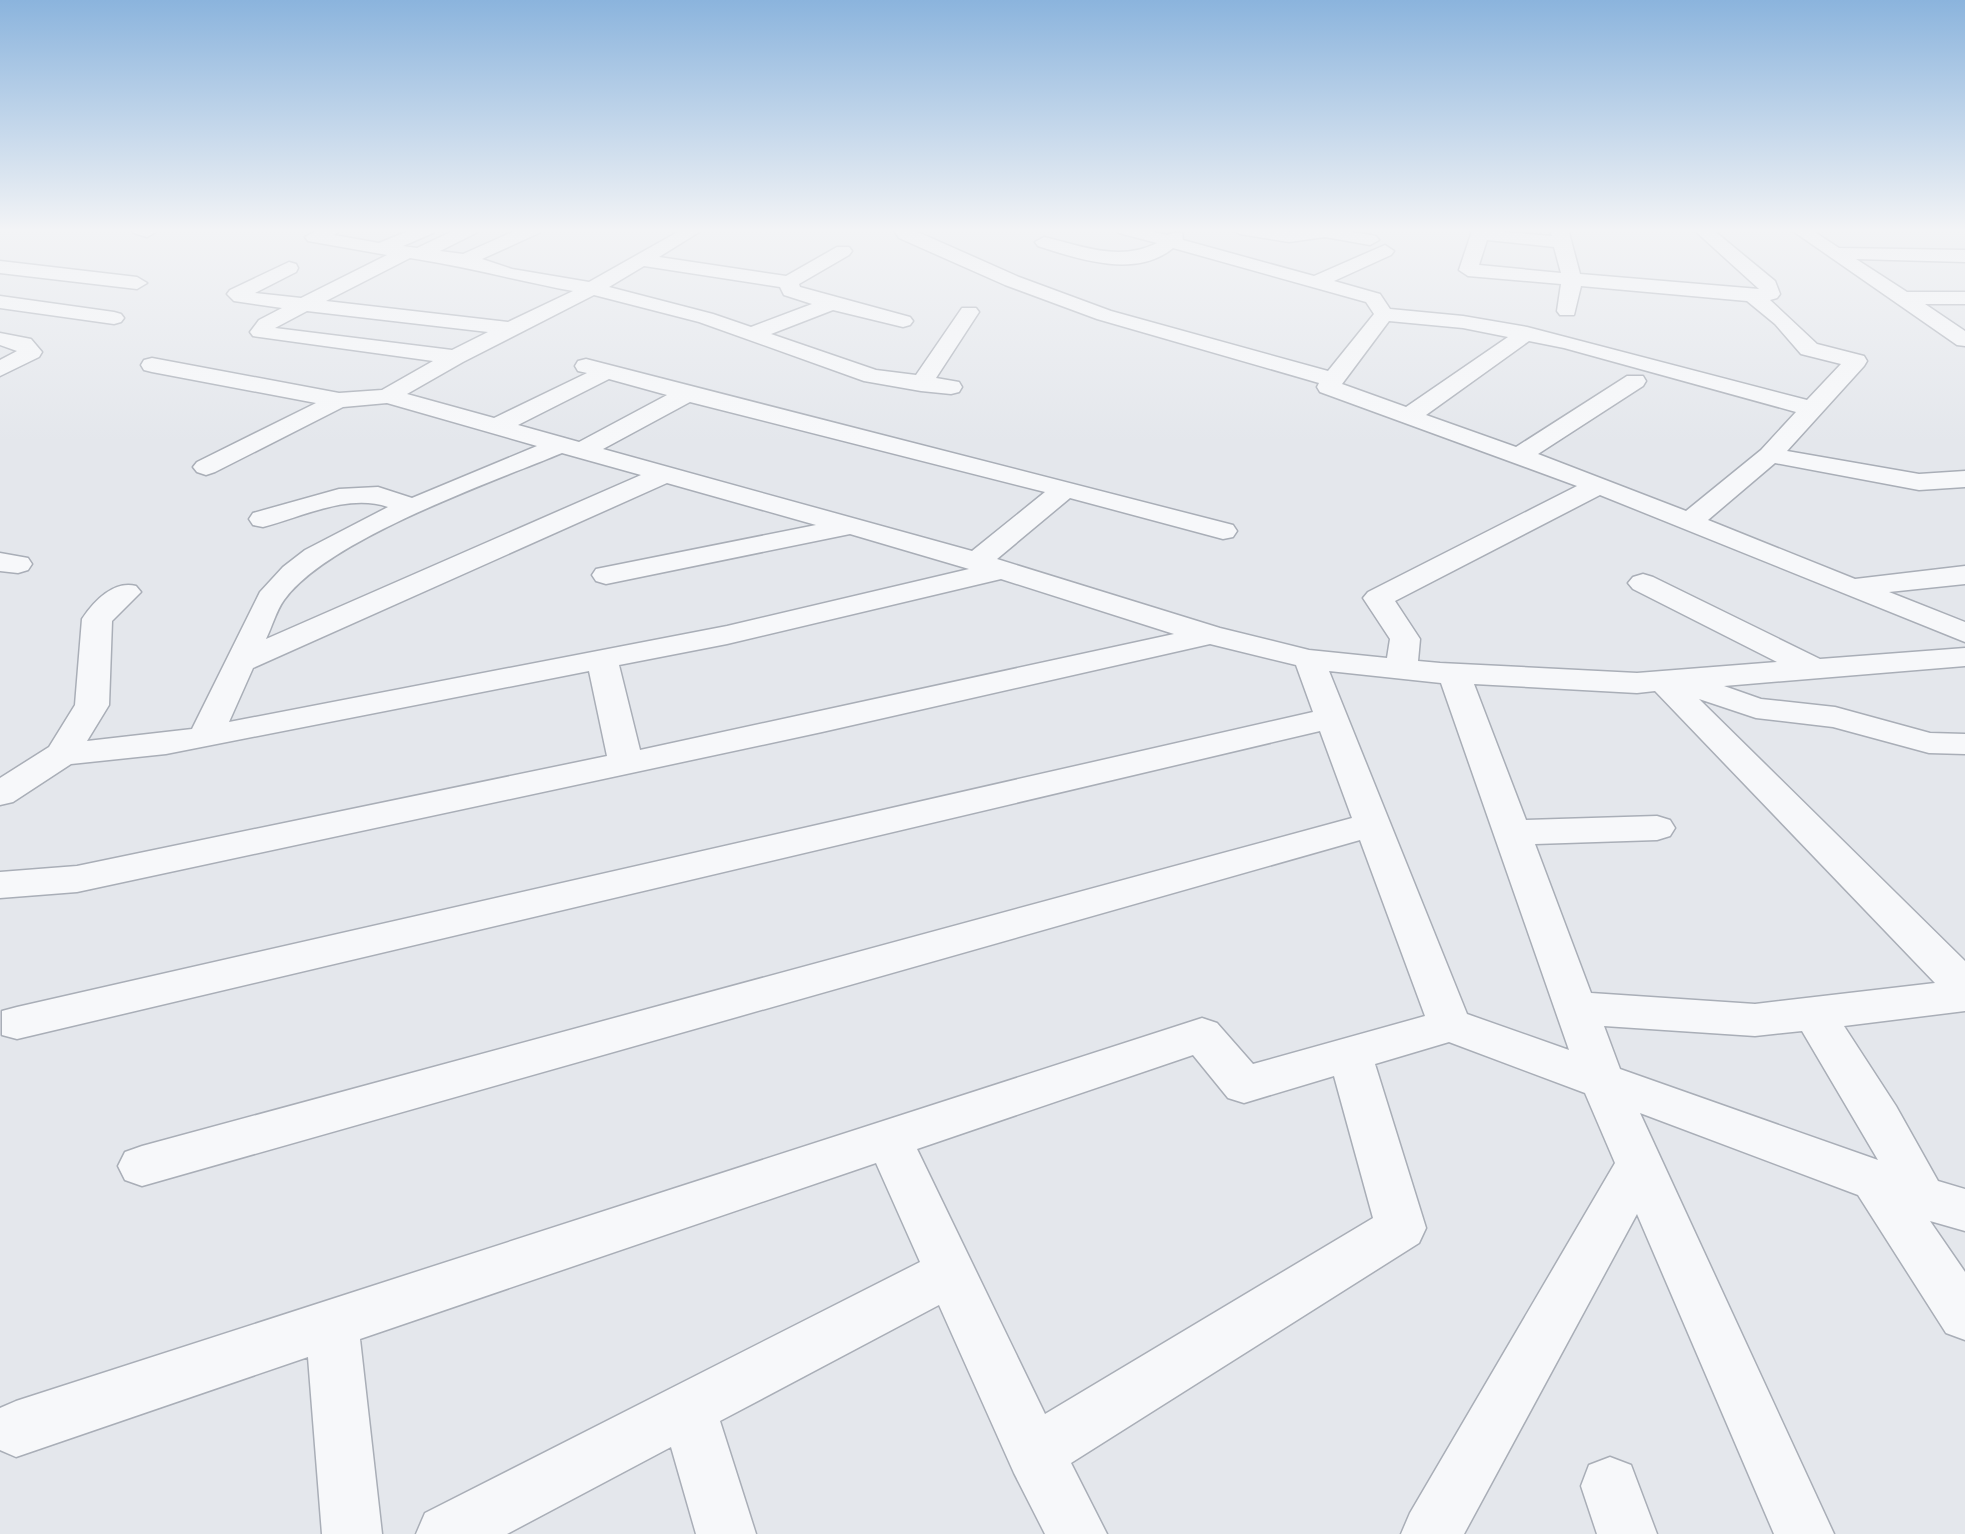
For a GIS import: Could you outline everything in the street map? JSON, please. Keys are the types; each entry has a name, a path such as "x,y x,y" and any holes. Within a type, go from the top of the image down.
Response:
{"street":[{"path":"274,301 511,329"},
{"path":"315,301 266,324 260,332 454,357"},
{"path":"152,365 339,400 388,396 454,357 566,301"},
{"path":"639,301 751,334 852,370 921,384 951,387"},
{"path":"679,311 696,301"},
{"path":"821,301 903,321"},
{"path":"1065,301 1104,315 1334,380"},
{"path":"1375,301 1384,314 1463,322 1672,393"},
{"path":"1567,311 1569,301"},
{"path":"1689,522 1770,455 1856,361 1809,349 1782,320 1759,301"},
{"path":"1909,301 1965,340"},
{"path":"0,302 114,318"},
{"path":"751,334 832,304"},
{"path":"921,384 969,312"},
{"path":"1384,314 1328,387 1600,485 1965,633"},
{"path":"0,339 23,344 31,352 0,369"},
{"path":"1409,416 1518,339 1701,377 1812,409"},
{"path":"498,426 596,369 1223,531"},
{"path":"1519,456 1635,381"},
{"path":"205,736 270,598 293,573 315,556 413,507 572,447 687,394"},
{"path":"388,396 991,565 1210,635 1309,659 1454,673 1637,682 1965,657"},
{"path":"206,467 339,400"},
{"path":"1770,455 1919,482 1965,479"},
{"path":"240,662 666,474"},
{"path":"1401,669 1405,639 1378,598 1600,485"},
{"path":"62,754 166,744 727,635 991,565 1065,489"},
{"path":"263,519 339,497 379,495 413,507"},
{"path":"606,575 853,526"},
{"path":"1853,587 1965,575"},
{"path":"1643,583 1817,670"},
{"path":"0,794 62,754 92,705 97,619 126,592"},
{"path":"0,885 77,879 626,763 1210,635"},
{"path":"602,659 626,763"},
{"path":"1309,659 1450,1025"},
{"path":"1454,673 1602,1080 1804,1534"},
{"path":"1670,680 1756,708 1835,718 1959,749"},
{"path":"1670,680 1965,987"},
{"path":"16,1023 1331,718"},
{"path":"142,1166 1373,824"},
{"path":"1512,833 1657,828"},
{"path":"1576,1008 1755,1020 1965,995"},
{"path":"1813,1013 1880,1119 1921,1197"},
{"path":"16,1429 1202,1035 1244,1085 1450,1025 1921,1197 1965,1210"},
{"path":"1034,1453 1401,1228 1350,1054"},
{"path":"888,1139 1034,1453 1077,1534"},
{"path":"1431,1534 1639,1164"},
{"path":"1875,1180 1965,1316"},
{"path":"446,1534 950,1273"},
{"path":"332,1324 352,1534"},
{"path":"688,1408 726,1534"}]}
